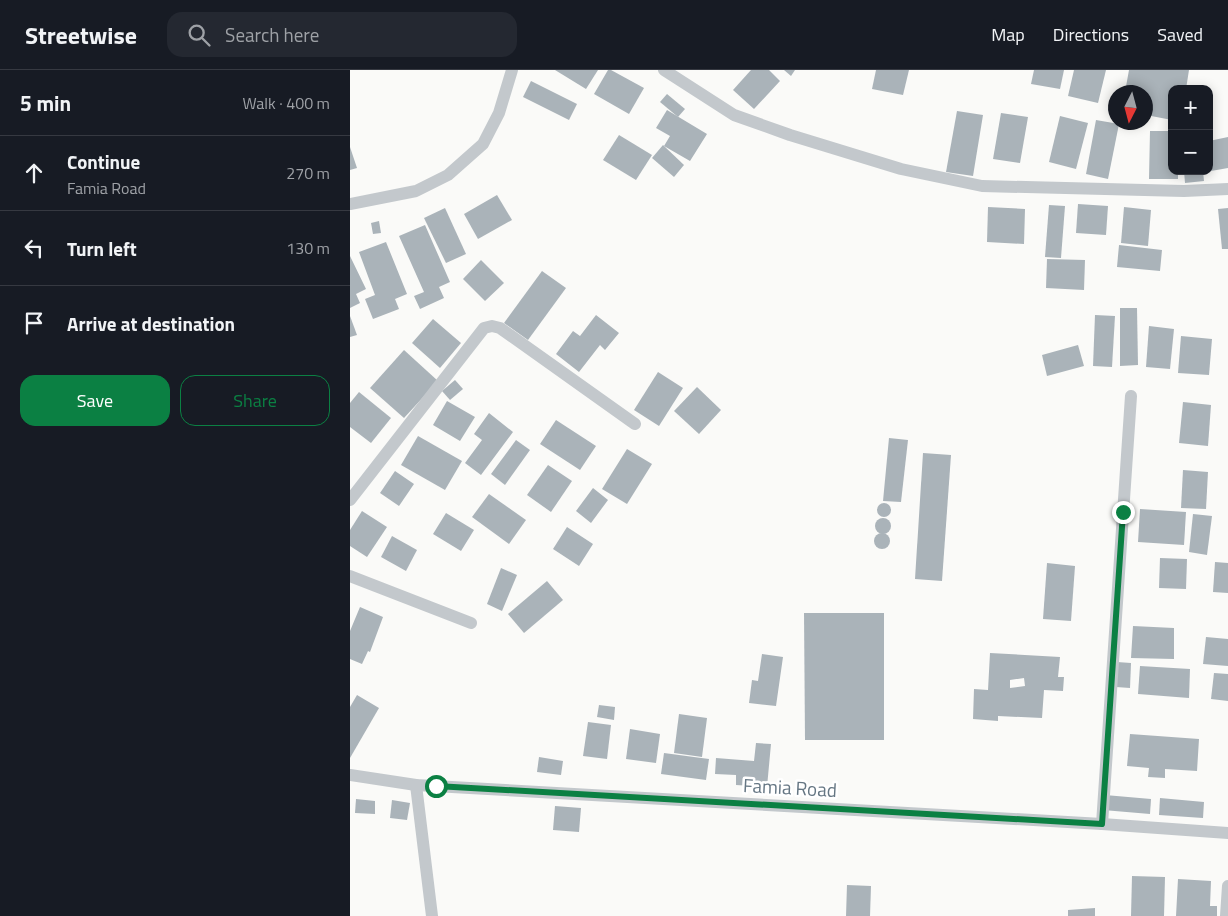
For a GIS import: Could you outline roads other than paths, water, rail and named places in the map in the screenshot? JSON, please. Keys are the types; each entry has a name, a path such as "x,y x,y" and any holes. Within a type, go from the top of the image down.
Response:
{"street":[{"path":"350,204 416,192 448,175 483,144 499,113 512,70"},
{"path":"664,70 734,115 790,135 901,168 982,186 1184,191 1228,190"},
{"path":"350,500 484,328 492,326 500,328 635,424"},
{"path":"1102,824 1131,396"},
{"path":"350,576 471,623"},
{"name":"Famia Road","path":"350,775 416,785 1102,824 1228,833"},
{"path":"416,785 432,916"},
{"path":"1226,916 1228,886"}]}
